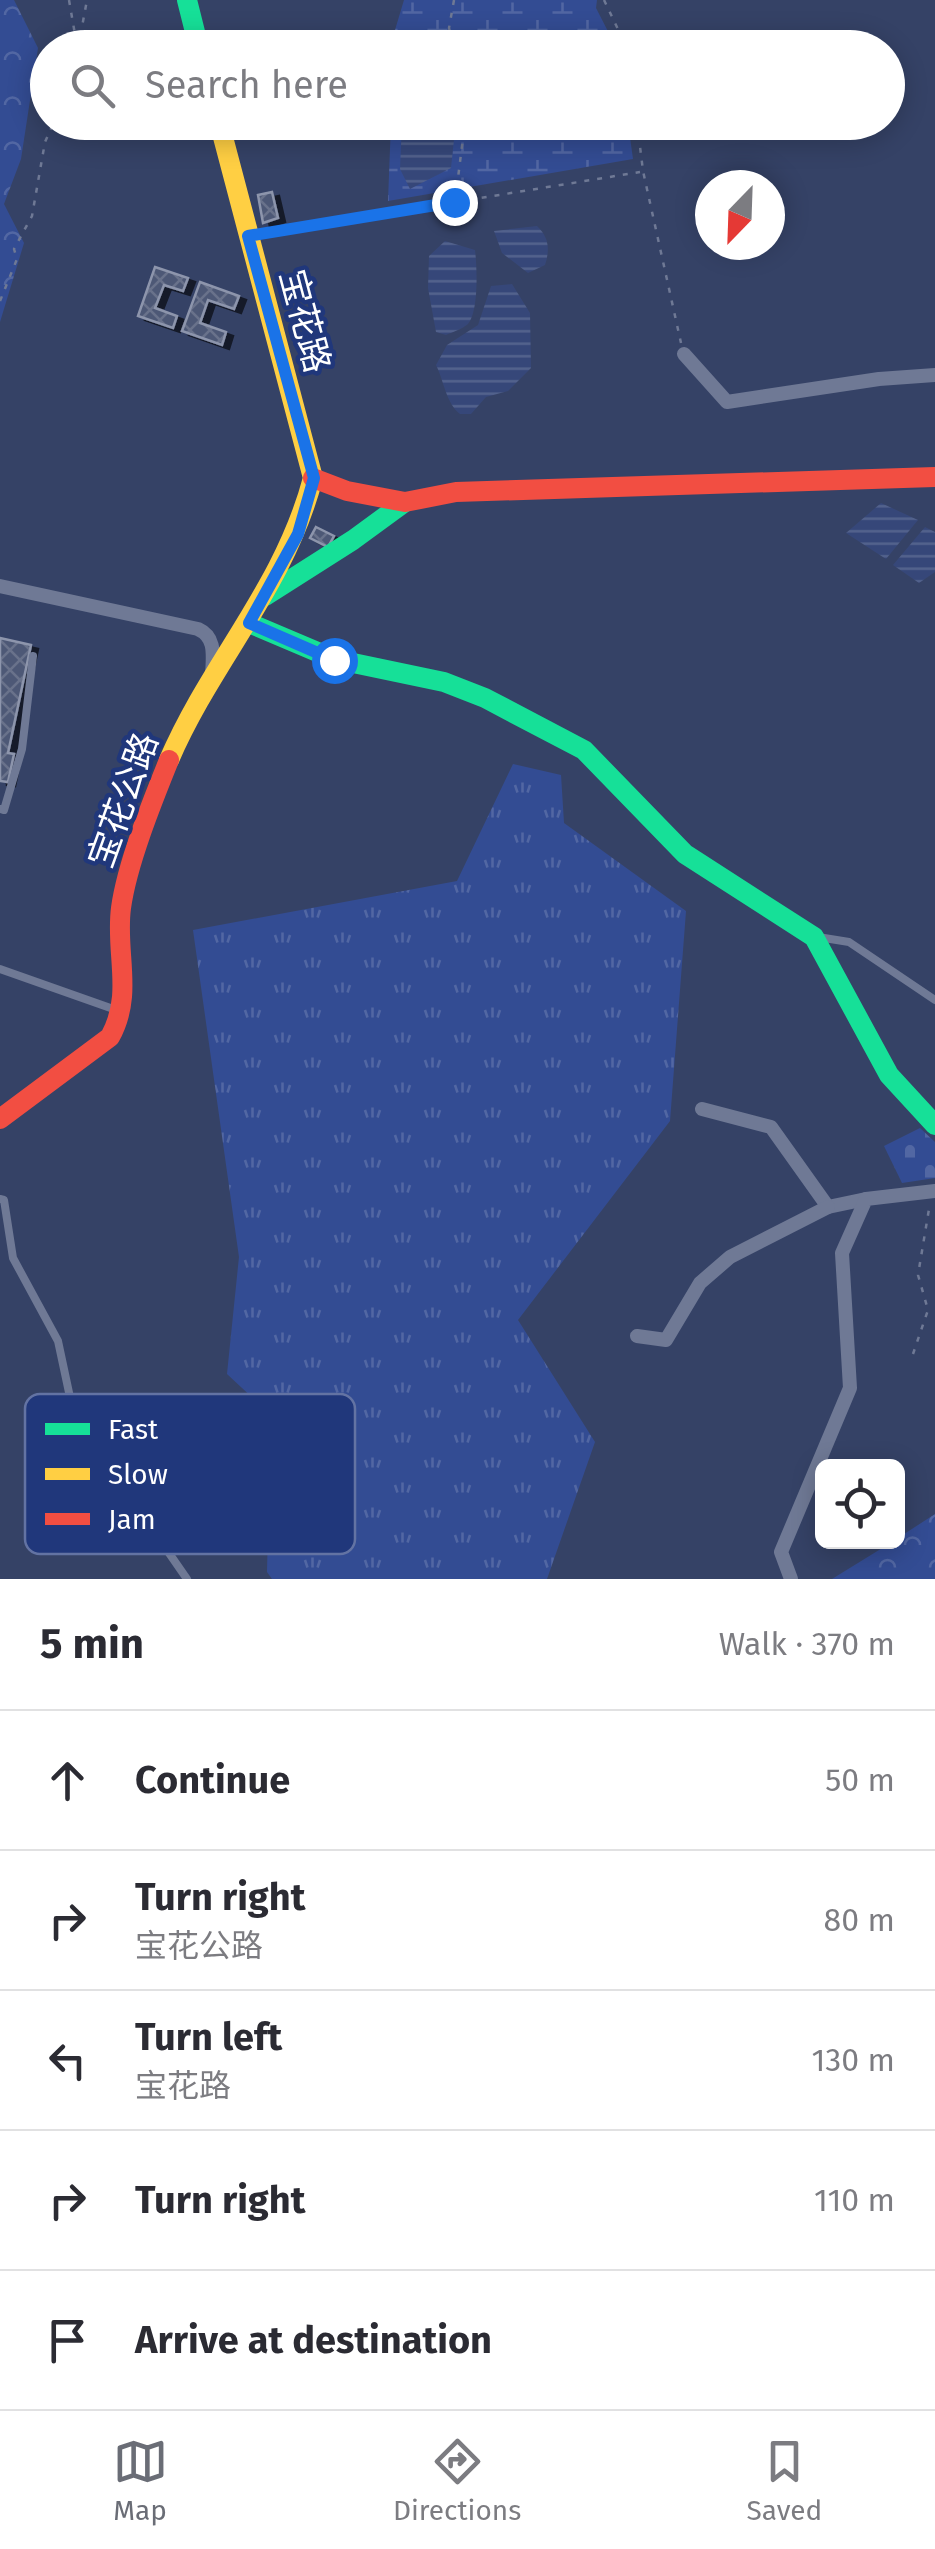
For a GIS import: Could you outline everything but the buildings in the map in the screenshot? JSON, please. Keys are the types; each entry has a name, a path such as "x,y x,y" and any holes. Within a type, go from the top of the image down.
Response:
{"street":[{"path":"187,0 194,30"},
{"name":"宝花路","path":"224,140 314,478"},
{"path":"684,354 727,402 879,379 935,375"},
{"path":"314,478 347,491 404,502 456,492 935,477"},
{"name":"宝花公路","path":"124,1013 122,898 164,766 298,534 314,478"},
{"path":"264,596 404,502"},
{"path":"0,586 207,633 213,645 212,682"},
{"path":"249,623 334,660 444,682 485,698 584,750 685,854 814,936 889,1076 935,1125"},
{"path":"0,1119 110,1037 124,1013"},
{"path":"702,1108 771,1127 828,1207"},
{"path":"638,1336 666,1340 700,1283 730,1257 828,1207 933,1192"},
{"path":"791,1579 780,1552 850,1388 842,1253 866,1199"}],"lane":[{"path":"0,809 4,810 22,749 33,656"},
{"path":"814,936 850,942 935,1000"},
{"path":"0,969 124,1013"},
{"path":"0,1200 4,1200 13,1258 58,1341 69,1394"},
{"path":"169,1554 186,1579"}],"path":[{"path":"69,0 75,30"},
{"path":"81,30 87,0"},
{"path":"450,30 454,0"},
{"path":"604,0 618,30"},
{"path":"0,302 17,259 14,249 32,216 46,140"},
{"path":"454,202 462,140"},
{"path":"640,140 684,354"},
{"path":"248,236 644,171"},
{"path":"913,1354 928,1310 918,1275 933,1192"}],"green space":[{"path":"0,0 14,0 30,32 30,100 21,159 4,204 24,243 0,322"},
{"path":"404,0 597,0 596,8 607,30 395,30"},
{"path":"390,140 630,140 633,159 388,201"},
{"path":"513,764 561,775 564,823 686,911 670,1121 518,1320 595,1442 547,1579 272,1579 267,1572 267,1554 355,1554 355,1394 248,1394 227,1374 239,1257 193,930 457,881"},
{"path":"920,1128 935,1142 935,1178 902,1183 884,1146"},
{"path":"935,1514 935,1579 832,1579 881,1549 905,1549 905,1533"}],"shaded area":[{"path":"401,140 454,140 451,168 410,189 400,169"},
{"path":"537,226 546,239 547,259 545,265 528,273 502,253 494,231"},
{"path":"445,241 475,250 477,277 472,318 466,326 446,335 436,332 428,288 429,256"},
{"path":"512,284 530,313 531,368 508,391 486,397 471,414 460,414 448,398 436,365 447,345 478,325 491,286"},
{"path":"881,503 918,520 886,559 846,533"},
{"path":"925,527 935,532 935,572 919,583 893,565"}],"traffic: fast":[{"path":"187,0 194,30"},
{"path":"265,596 405,502"},
{"path":"249,623 334,659 444,682 485,698 584,750 685,854 814,937 889,1075 935,1125"}],"traffic: slow":[{"path":"169,760 284,554 313,478 224,140"}],"traffic: jam":[{"path":"313,478 347,491 405,502 456,492 935,477"},
{"path":"0,1119 110,1037 121,1005 120,925 124,891 169,760"}],"route":[{"path":"334,660 249,623 298,534 314,478 248,236 454,202"}]}
